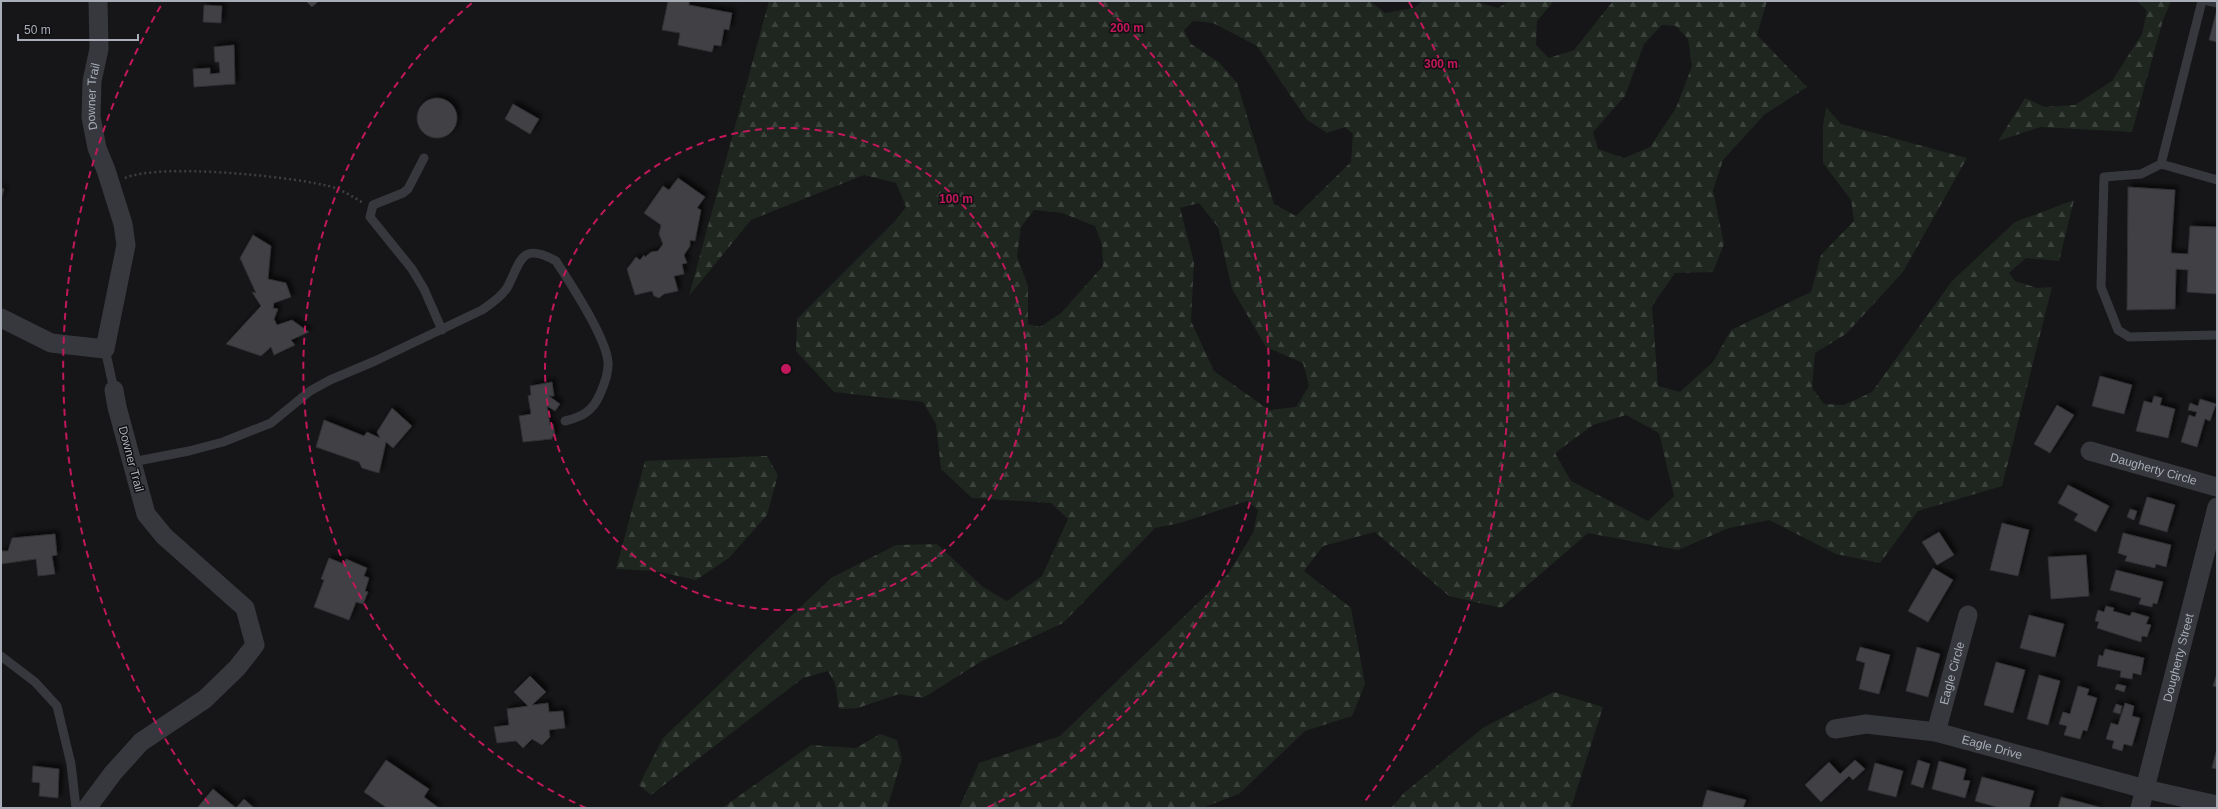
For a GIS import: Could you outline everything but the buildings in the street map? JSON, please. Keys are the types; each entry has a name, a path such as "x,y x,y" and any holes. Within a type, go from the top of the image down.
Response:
{"street":[{"name":"Downer Trail","path":"98,1 99,49 92,81 91,117 97,148 123,224 126,245 105,349"},
{"path":"1,318 51,343 105,349"},
{"name":"Downer Trail","path":"87,808 113,773 141,742 205,699 237,668 255,645 245,608 164,536 146,514 117,407 114,390"},
{"name":"Daugherty Circle","path":"2090,451 2217,487"},
{"name":"Dougherty Street","path":"2140,808 2217,507"},
{"name":"Eagle Circle","path":"1936,732 1968,615"},
{"name":"Eagle Drive","path":"1835,729 1866,724 1936,732 2145,789 2217,805"}],"lane":[{"path":"2161,164 2202,1"},
{"path":"2208,1 2217,3"},
{"path":"424,158 408,189 403,193 380,201 372,208 370,216 412,269 424,289 442,330"},
{"path":"2217,180 2161,164 2141,174 2104,177 2101,287 2118,330 2129,337 2217,334"},
{"path":"132,462 189,451 271,423 310,391 330,380 442,330 482,310 495,301 506,288 521,258 530,252 543,254 556,261 600,338 608,363 602,389 592,408 579,418 565,421"},
{"name":"Downer Trail","path":"105,349 114,390"},
{"path":"1,656 36,682 58,706 71,764 76,808"}],"path":[{"path":"110,185 137,173 174,171 221,173 326,185 372,208"}],"green space":[{"path":"769,1 1370,1 1385,13 1414,8 1423,1 1473,1 1498,8 1510,1 1554,1 1537,21 1536,45 1549,58 1574,50 1613,1 1767,1 1757,35 1807,87 1764,115 1723,160 1713,190 1724,244 1713,272 1675,273 1652,306 1658,386 1680,392 1713,362 1731,330 1811,292 1821,255 1854,221 1851,200 1823,163 1823,126 1826,107 1841,124 1967,158 1903,272 1846,334 1815,353 1812,388 1824,404 1844,405 1872,392 1952,281 2015,222 2074,200 2059,261 2026,258 2009,273 2015,281 2037,288 2052,287 2002,486 1918,511 1880,563 1836,554 1769,520 1729,528 1678,550 1588,533 1501,608 1449,596 1375,532 1323,546 1304,571 1351,608 1365,684 1352,716 1305,731 1239,794 1202,808 959,808 979,763 1060,736 1228,574 1253,533 1258,510 1247,501 1180,523 1155,528 1063,623 982,661 923,698 899,694 858,708 839,709 835,683 828,671 803,678 651,795 639,785 663,738 831,578 896,545 937,544 983,587 1007,601 1042,576 1068,519 1051,503 972,498 941,469 936,424 923,402 834,392 796,351 797,319 896,220 906,207 896,183 864,175 751,220 689,296","holes":["1193,21 1213,23 1257,46 1307,120 1327,133 1345,127 1353,134 1351,162 1296,216 1274,204 1237,83 1220,63 1191,44 1184,30","1662,25 1676,26 1688,39 1692,66 1676,108 1650,147 1624,158 1598,149 1593,132 1625,96 1644,44","1199,203 1218,227 1232,289 1266,347 1303,363 1309,386 1296,407 1269,410 1214,371 1191,321 1194,262 1180,208","1034,210 1062,213 1095,226 1102,244 1103,266 1061,313 1040,327 1028,324 1028,286 1017,256 1021,227","1626,415 1659,433 1674,496 1648,521 1571,481 1555,453 1593,425"]},
{"path":"2138,1 2171,1 2163,20 2132,132 2040,127 1998,141 2025,98 2045,107 2075,105 2112,81 2142,34 2147,11"},
{"path":"767,456 778,475 767,515 729,558 696,580 655,571 616,569 645,461"},
{"path":"1554,692 1603,707 1571,808 1391,808 1404,793 1484,727"},
{"path":"880,734 897,740 902,759 887,808 722,808 811,745 856,748"}]}
